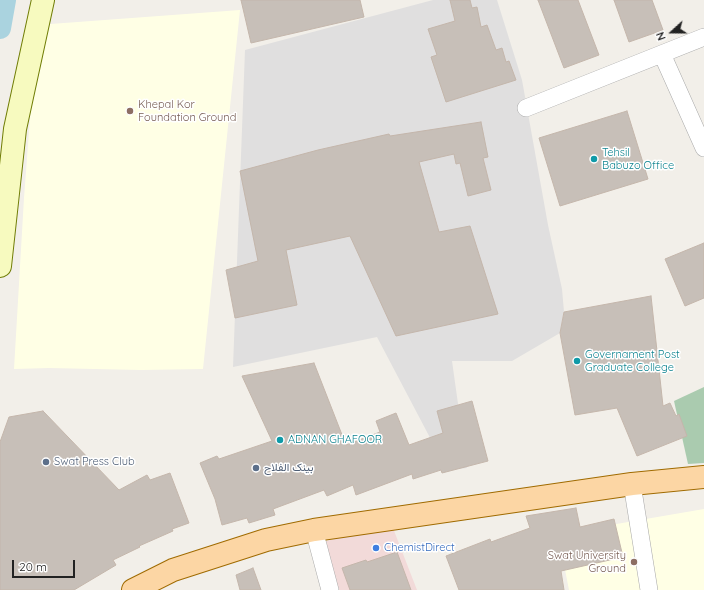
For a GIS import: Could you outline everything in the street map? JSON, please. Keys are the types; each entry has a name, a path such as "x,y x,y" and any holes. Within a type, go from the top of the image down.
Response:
{"main road":[{"path":"117,590 169,564 261,534 312,522 634,481 704,477"},
{"path":"133,590 180,568 266,540 314,530 634,481"}],"street":[{"path":"0,266 15,129 43,0"},
{"path":"526,108 704,37"},
{"path":"662,54 704,148"},
{"path":"634,481 649,590"},
{"path":"314,530 330,590"}],"shaded area":[{"path":"433,0 497,0 522,80 548,225 562,289 564,312 560,333 512,361 452,361 467,468 447,470 377,337 233,367 245,50"},
{"name":"Khepal Kor Foundation Ground","path":"240,10 203,369 14,369 24,198 37,25"},
{"path":"704,387 704,463 688,464 674,401"},
{"name":"Swat University Ground","path":"704,509 704,590 569,590 558,534"},
{"path":"391,523 417,590 339,590 323,542"}],"building":[{"path":"241,0 360,0 364,17 251,43"},
{"path":"450,0 470,0 472,8 477,7 481,27 487,25 496,50 502,48 506,62 509,61 516,80 446,102 431,57 437,55 428,29 455,21"},
{"path":"538,0 578,0 599,55 564,68"},
{"path":"614,0 652,0 663,30 629,42"},
{"name":"Tehsil Babuzo Office","path":"627,111 648,179 560,206 539,138"},
{"path":"481,122 488,157 483,158 491,190 468,196 460,163 456,164 454,154 419,162 439,232 470,226 498,314 396,336 350,236 286,250 297,305 235,318 226,270 258,261 240,171 318,150 389,134 390,136"},
{"path":"704,243 704,298 685,306 665,259"},
{"path":"651,296 663,406 670,403 676,416 679,414 687,436 637,456 617,408 575,415 560,333 564,312"},
{"path":"314,363 346,445 380,432 376,421 396,413 409,445 443,433 437,411 472,401 488,461 442,473 441,470 413,479 412,474 356,495 353,485 327,496 324,490 273,509 275,515 249,523 247,518 222,525 215,499 200,463 217,456 219,459 272,441 242,376"},
{"path":"43,411 119,490 147,475 150,480 170,473 189,523 172,529 173,531 139,546 140,547 113,560 116,565 74,590 0,590 0,442 9,417"},
{"path":"576,508 580,527 614,519 623,557 561,571 564,590 459,590 446,556 490,539 491,542 530,528 526,516"},
{"path":"397,552 411,590 350,590 342,568 366,560 367,562"},
{"path":"253,568 261,590 240,590 236,575"}],"waterway":[{"path":"0,28 5,0"}],"place":[{"name":"Khepal Kor Foundation Ground","path":"130,111"},
{"name":"Tehsil Babuzo Office","path":"594,159"},
{"name":"Governament Post Graduate College","path":"577,361"},
{"name":"ADNAN GHAFOOR","path":"280,440"},
{"name":"Swat Press Club","path":"46,462"},
{"name":"بینک الفلاح","path":"256,468"},
{"name":"ChemistDirect","path":"376,548"},
{"name":"Swat University Ground","path":"634,562"}]}
